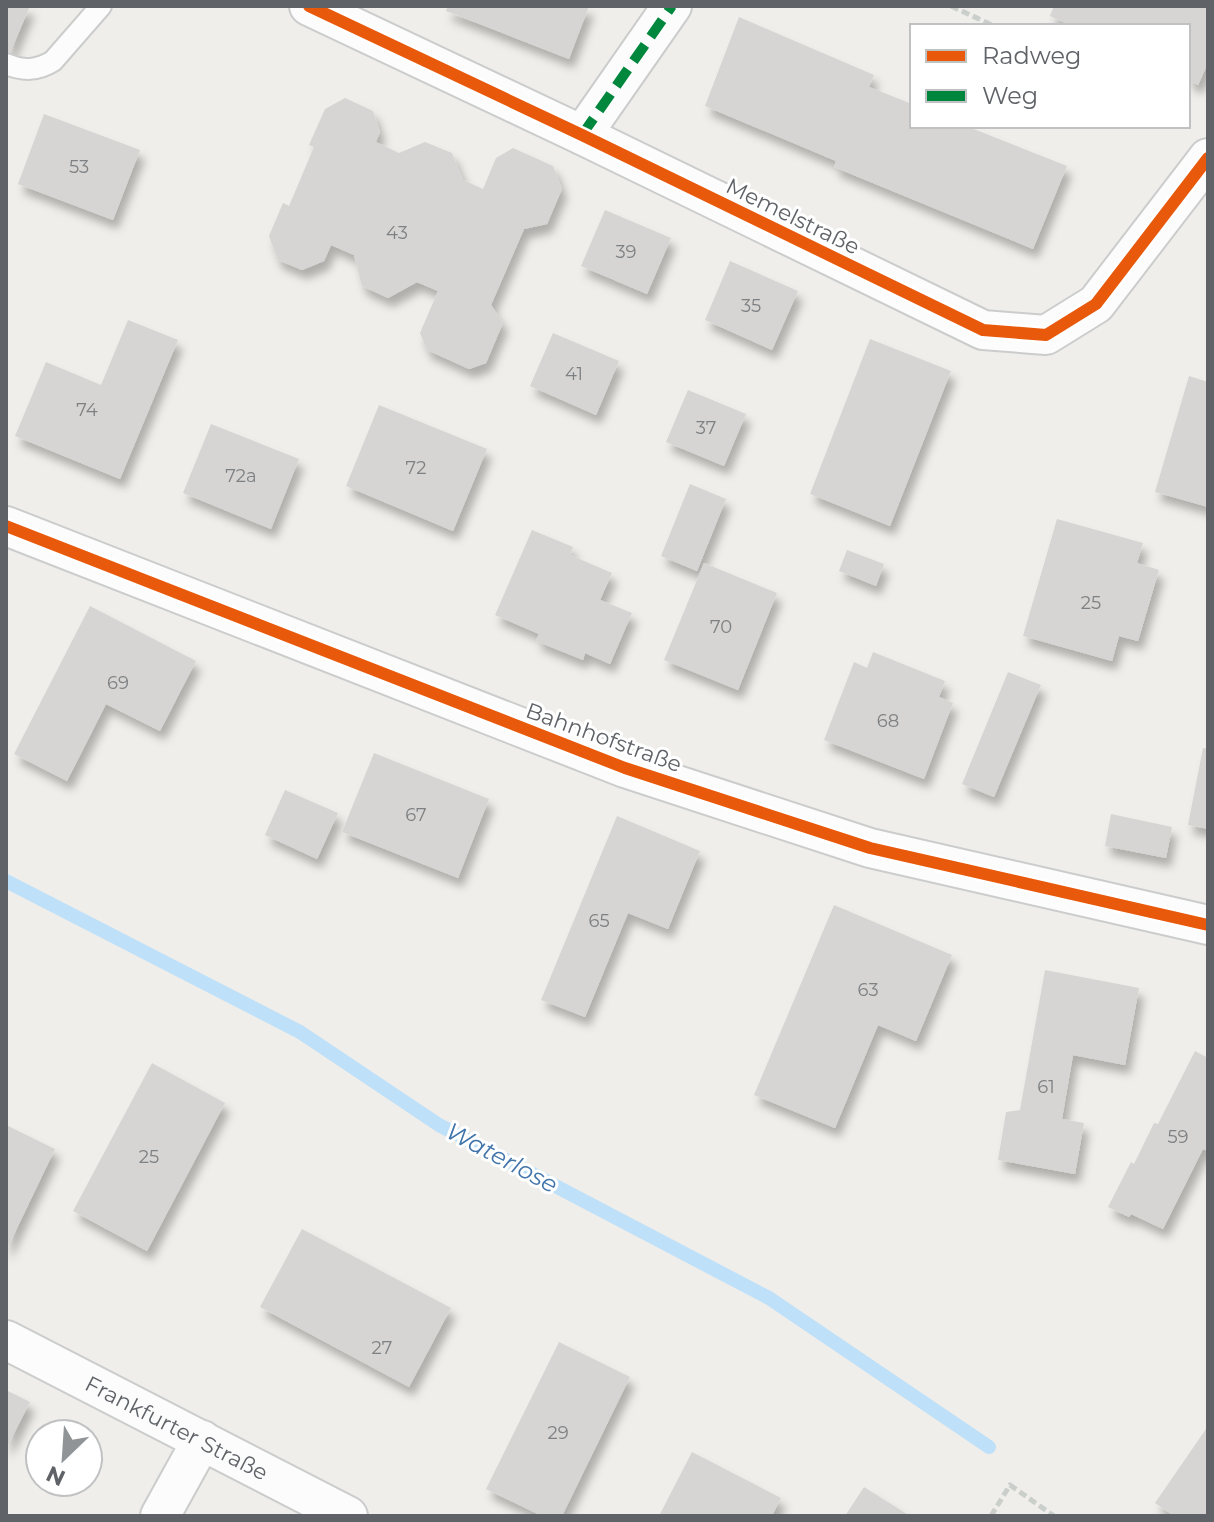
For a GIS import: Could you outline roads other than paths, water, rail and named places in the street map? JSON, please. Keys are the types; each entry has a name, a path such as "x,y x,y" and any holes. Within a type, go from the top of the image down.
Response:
{"street":[{"name":"Memelstraße","path":"309,6 983,330 1046,335 1096,304 1208,158"},
{"path":"582,135 672,6"},
{"name":"Bahnhofstraße","path":"6,526 625,768 870,848 1208,925"},
{"name":"Frankfurter Straße","path":"6,1340 348,1516"},
{"path":"160,1516 202,1440"}],"lane":[{"path":"6,64 17,69 42,68 53,61 101,6"}],"waterway":[{"name":"Waterlose","path":"6,881 300,1032 439,1125 769,1298 989,1447"}]}
